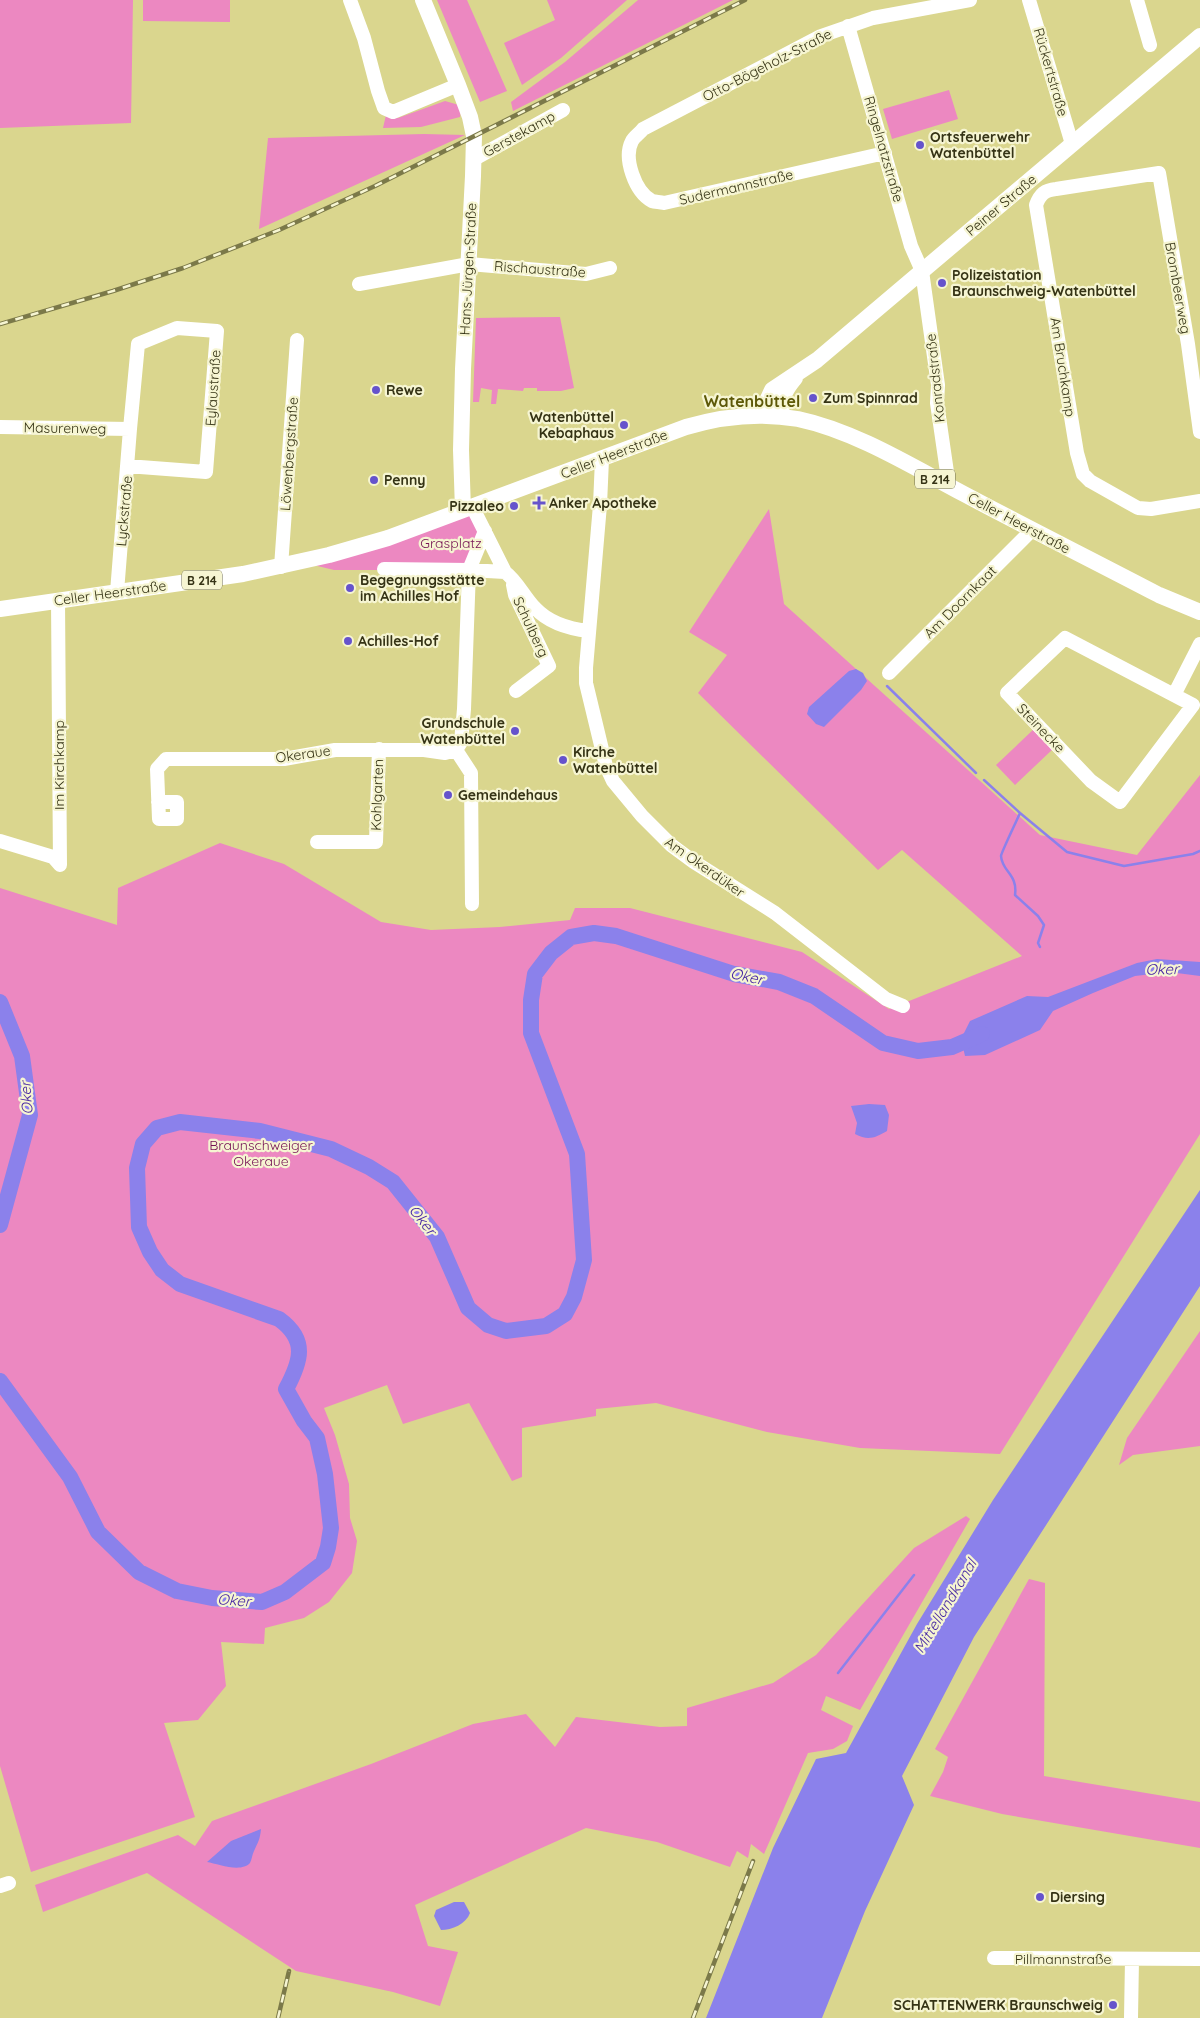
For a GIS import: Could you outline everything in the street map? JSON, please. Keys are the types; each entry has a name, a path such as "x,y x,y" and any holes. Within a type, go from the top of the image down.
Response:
{"main road":[{"name":"Hans-Jürgen-Straße","path":"423,0 458,85 472,128 474,159 460,456 468,508"},
{"name":"Peiner Straße","path":"773,416 786,389 800,373 1200,36"},
{"name":"Celler Heerstraße","path":"0,609 281,567 373,543 708,420 736,416 773,416 814,423 842,433 1159,595 1200,612"}],"street":[{"path":"350,0 364,38 384,108 393,112 458,85"},
{"name":"Otto-Bögeholz-Straße","path":"632,141 643,129 665,116 820,36 873,18 970,0"},
{"name":"Rückertstraße","path":"1029,0 1072,144"},
{"path":"1137,0 1150,45"},
{"name":"Ringelnatzstraße","path":"848,26 911,246 922,270"},
{"name":"Gerstekamp","path":"474,159 563,110"},
{"name":"Sudermannstraße","path":"632,141 630,152 633,174 641,191 653,201 664,203 885,153"},
{"name":"Am Bruchkamp","path":"1159,173 1048,190 1038,198 1036,205 1077,453 1083,474 1090,481 1138,508 1151,509 1200,501"},
{"name":"Brombeerweg","path":"1159,173 1188,344 1200,432"},
{"name":"Rischaustraße","path":"359,284 469,264 586,274 610,268"},
{"name":"Konradstraße","path":"922,270 938,385 937,403 948,486"},
{"name":"Eylaustraße","path":"127,466 206,472 217,331 177,328 138,344 130,429"},
{"name":"Löwenbergstraße","path":"281,567 297,340"},
{"name":"Masurenweg","path":"0,427 130,429"},
{"name":"Lyckstraße","path":"117,592 130,429"},
{"name":"Am Okerdüker","path":"602,459 586,683 606,766 613,781 662,837 679,851 712,876 775,913 886,999 903,1006"},
{"path":"468,508 485,531 508,574"},
{"name":"Am Doornkaat","path":"888,673 1032,530"},
{"path":"472,904 471,773 456,750 460,742 464,709 469,570 485,531"},
{"path":"384,569 469,570 508,574"},
{"name":"Schulberg","path":"508,574 536,609 548,618 574,630 589,631"},
{"name":"Schulberg","path":"508,574 515,595 550,666 516,691"},
{"name":"Im Kirchkamp","path":"0,841 53,857 60,865 58,600"},
{"name":"Steinecke","path":"1065,638 1174,695 1193,705 1120,802 1091,781 1007,692 1065,638"},
{"path":"1174,695 1200,644"},
{"name":"Kohlgarten","path":"317,842 376,842 379,749"},
{"name":"Okeraue","path":"158,802 157,770 166,759 284,759 335,750 424,750 445,753 456,750"},
{"name":"Pillmannstraße","path":"994,1958 1200,1959"},
{"name":"Pillmannstraße","path":"1131,2018 1132,1959"}],"green space":[{"path":"0,0 133,0 131,123 0,128"},
{"path":"143,0 230,0 230,22 143,21"},
{"path":"437,0 467,0 507,91 480,102"},
{"path":"547,0 627,0 561,58 522,85 504,43 555,20"},
{"path":"638,0 733,0 513,111 511,102 565,62"},
{"path":"949,90 958,119 892,139 883,109"},
{"path":"445,101 459,105 461,110 460,117 421,127 383,128 386,115 398,118"},
{"path":"424,134 465,135 259,229 268,138"},
{"path":"560,317 574,388 561,391 537,391 537,388 524,388 523,391 498,389 496,404 491,404 492,390 481,388 479,402 473,402 476,318"},
{"name":"Grasplatz","path":"472,506 485,531 469,570 334,570 301,562"},
{"name":"Braunschweiger Okeraue","path":"769,509 784,604 1040,835 1137,855 1200,775 1200,1134 1000,1454 860,1448 767,1432 656,1403 596,1409 596,1416 522,1428 522,1477 512,1481 469,1403 403,1424 387,1385 324,1408 335,1435 349,1484 350,1518 357,1541 352,1573 329,1602 304,1618 265,1628 264,1644 221,1642 226,1686 198,1720 164,1723 195,1817 31,1872 0,1766 0,888 117,925 118,888 220,843 284,864 381,922 431,930 500,927 570,920 575,908 630,908 802,952 889,1009 1022,956 902,850 878,870 698,693 727,655 689,632"},
{"path":"1035,728 1054,748 1015,785 996,765"},
{"path":"1200,1331 1200,1446 1133,1455 1119,1465 1127,1438"},
{"path":"966,1516 970,1519 860,1710 826,1696 821,1710 853,1726 847,1741 833,1749 808,1753 764,1854 751,1844 748,1858 737,1851 730,1867 657,1842 586,1828 415,1905 428,1946 458,1952 440,2006 393,1992 296,1971 147,1873 43,1912 35,1885 178,1835 195,1846 212,1821 371,1764 473,1724 526,1714 555,1747 576,1717 660,1727 687,1726 687,1708 773,1683 816,1655 914,1548"},
{"path":"1029,1579 1045,1583 1044,1776 1200,1802 1200,1848 1002,1814 930,1796 943,1772 948,1757 935,1749"}],"water":[{"path":"856,669 863,673 867,681 861,690 824,727 816,724 807,714 809,707 849,671"},
{"path":"1157,959 1200,962 1200,976 1169,972 1135,976 1053,1011 1040,1030 985,1055 965,1056 961,1039 970,1021 1027,996 1048,997 1137,963"},
{"path":"885,1105 889,1115 887,1131 868,1138 855,1134 857,1123 851,1106"},
{"name":"Mittellandkanal","path":"1200,1190 1200,1286 974,1637 902,1776 914,1805 865,1911 822,2018 706,2018 773,1848 816,1759 846,1753 917,1624 993,1500"},
{"path":"261,1829 251,1862 246,1866 235,1868 207,1862 231,1841"},
{"path":"454,1902 464,1902 470,1913 458,1926 441,1930 434,1916 436,1910"}],"waterway":[{"path":"887,686 976,773"},
{"path":"984,780 1067,852 1124,866 1193,854 1200,851"},
{"path":"1020,813 1001,856 1004,866 1014,882 1015,895 1038,916 1044,925 1038,943 1040,947"},
{"name":"Oker","path":"0,1381 70,1477 98,1532 139,1572 177,1591 212,1598 262,1602 285,1592 323,1563 331,1528 325,1474 317,1438 304,1421 286,1389 298,1360 298,1343 288,1327 279,1319 180,1284 162,1270 150,1252 139,1227 137,1168 143,1144 157,1128 180,1122 260,1131 331,1149 369,1167 393,1182 437,1237 468,1308 488,1325 506,1331 546,1326 565,1314 574,1297 584,1260 577,1154 531,1033 531,1000 535,974 551,953 571,937 594,933 616,936 734,974 779,982 814,996 883,1043 918,1051 952,1047 982,1034"},
{"name":"Oker","path":"0,1002 22,1056 30,1115 0,1225"},
{"path":"838,1673 914,1575"}],"railway":[{"path":"0,324 113,291 183,268 279,230 375,186 745,0"},
{"path":"693,2018 753,1861"},
{"path":"278,2018 289,1971"}],"place":[{"name":"Ortsfeuerwehr Watenbüttel","path":"920,145"},
{"name":"Polizeistation Braunschweig-Watenbüttel","path":"942,283"},
{"name":"Rewe","path":"376,390"},
{"name":"Zum Spinnrad","path":"813,398"},
{"name":"Watenbüttel Kebaphaus","path":"624,425"},
{"name":"Penny","path":"374,480"},
{"name":"Anker Apotheke","path":"539,503"},
{"name":"Pizzaleo","path":"514,506"},
{"name":"Begegnungsstätte im Achilles Hof","path":"350,588"},
{"name":"Achilles-Hof","path":"348,641"},
{"name":"Grundschule Watenbüttel","path":"515,731"},
{"name":"Kirche Watenbüttel","path":"563,760"},
{"name":"Gemeindehaus","path":"448,795"},
{"name":"Diersing","path":"1040,1897"},
{"name":"SCHATTENWERK Braunschweig","path":"1113,2005"}],"district":[{"name":"Watenbüttel","path":"752,401"}]}
